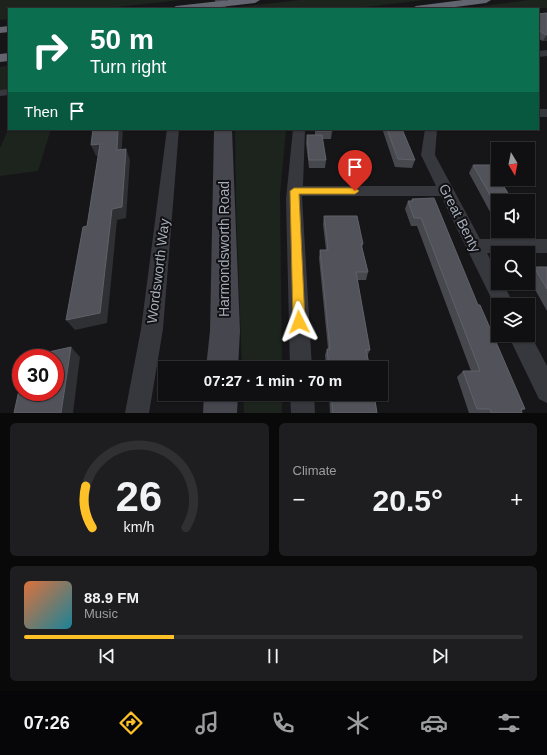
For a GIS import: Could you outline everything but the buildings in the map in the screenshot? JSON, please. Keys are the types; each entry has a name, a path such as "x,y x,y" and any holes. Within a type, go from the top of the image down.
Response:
{"highway":[{"path":"185,8 255,0"},
{"path":"424,8 486,0"}],"street":[{"name":"Wordsworth Way","path":"137,413 152,329 173,130"},
{"name":"Harmondsworth Road","path":"222,361 224,331 223,130"},
{"path":"299,130 294,191 301,361"},
{"name":"Great Benty","path":"431,130 428,155 500,298"},
{"path":"294,191 446,191"},
{"path":"474,246 547,246"},
{"path":"522,342 547,391"},
{"path":"220,413 221,401"},
{"path":"302,401 303,413"}],"shaded area":[{"path":"0,0 181,0 108,8 8,8 8,19 0,20"},
{"path":"300,0 424,0 357,8 229,8"},
{"path":"528,0 547,0 547,8 468,8"},
{"path":"8,65 8,91 0,92 0,67"},
{"path":"8,130 51,130 38,171 0,176 0,148"},
{"path":"235,130 286,130 280,195 282,361 242,361 236,206"},
{"path":"243,401 282,401 282,413 244,413"}],"route":[{"path":"299,322 294,191 355,191"}]}
